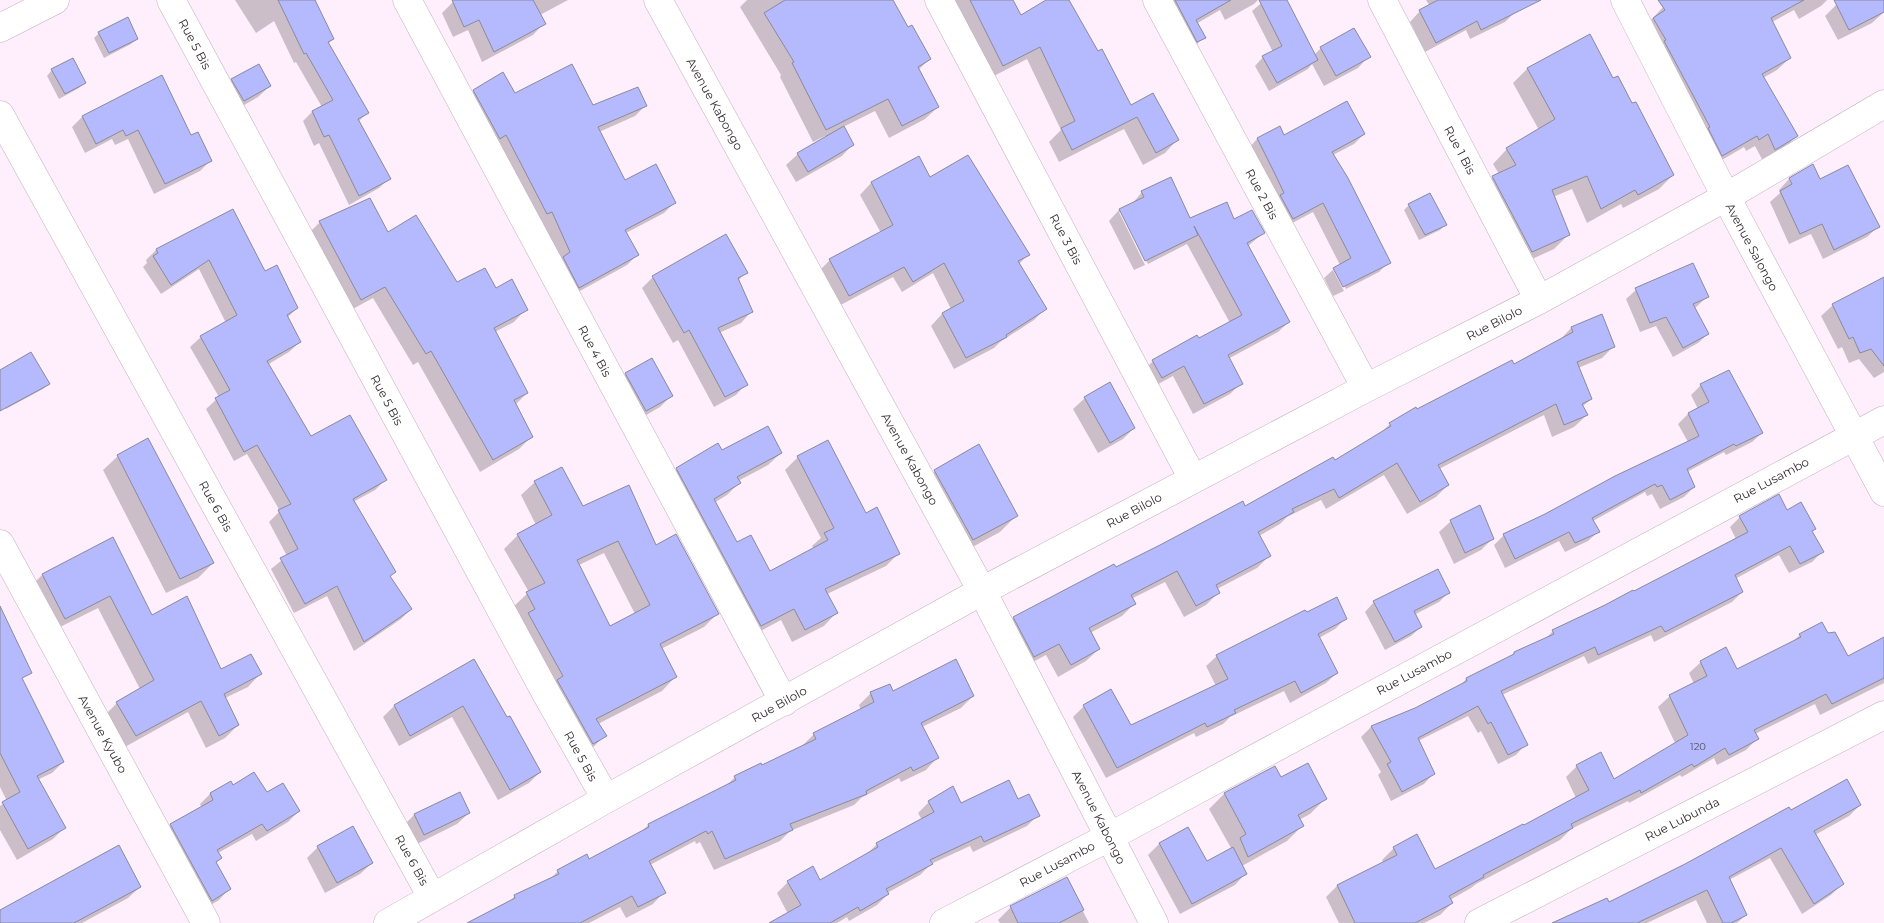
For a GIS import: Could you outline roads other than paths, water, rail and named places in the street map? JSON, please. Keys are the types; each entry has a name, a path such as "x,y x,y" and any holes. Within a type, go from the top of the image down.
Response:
{"street":[{"path":"0,28 54,0"},
{"name":"Rue 5 Bis","path":"171,0 546,692 606,799"},
{"name":"Rue 4 Bis","path":"407,0 784,702"},
{"name":"Avenue Kabongo","path":"658,0 982,592 1154,923"},
{"name":"Rue 3 Bis","path":"939,0 1193,479"},
{"name":"Rue 2 Bis","path":"1157,0 1366,388"},
{"name":"Rue 1 Bis","path":"1382,0 1539,300"},
{"name":"Avenue Salongo","path":"1625,0 1726,198 1884,492"},
{"name":"Rue Bilolo","path":"388,923 606,799 982,592 1366,388 1539,300 1726,198 1884,104"},
{"name":"Rue 6 Bis","path":"0,115 432,897"},
{"name":"Rue Lusambo","path":"944,923 1109,837 1884,420"},
{"name":"Avenue Kyubo","path":"0,544 206,923"},
{"name":"Rue Lubunda","path":"1479,923 1884,715"}]}
